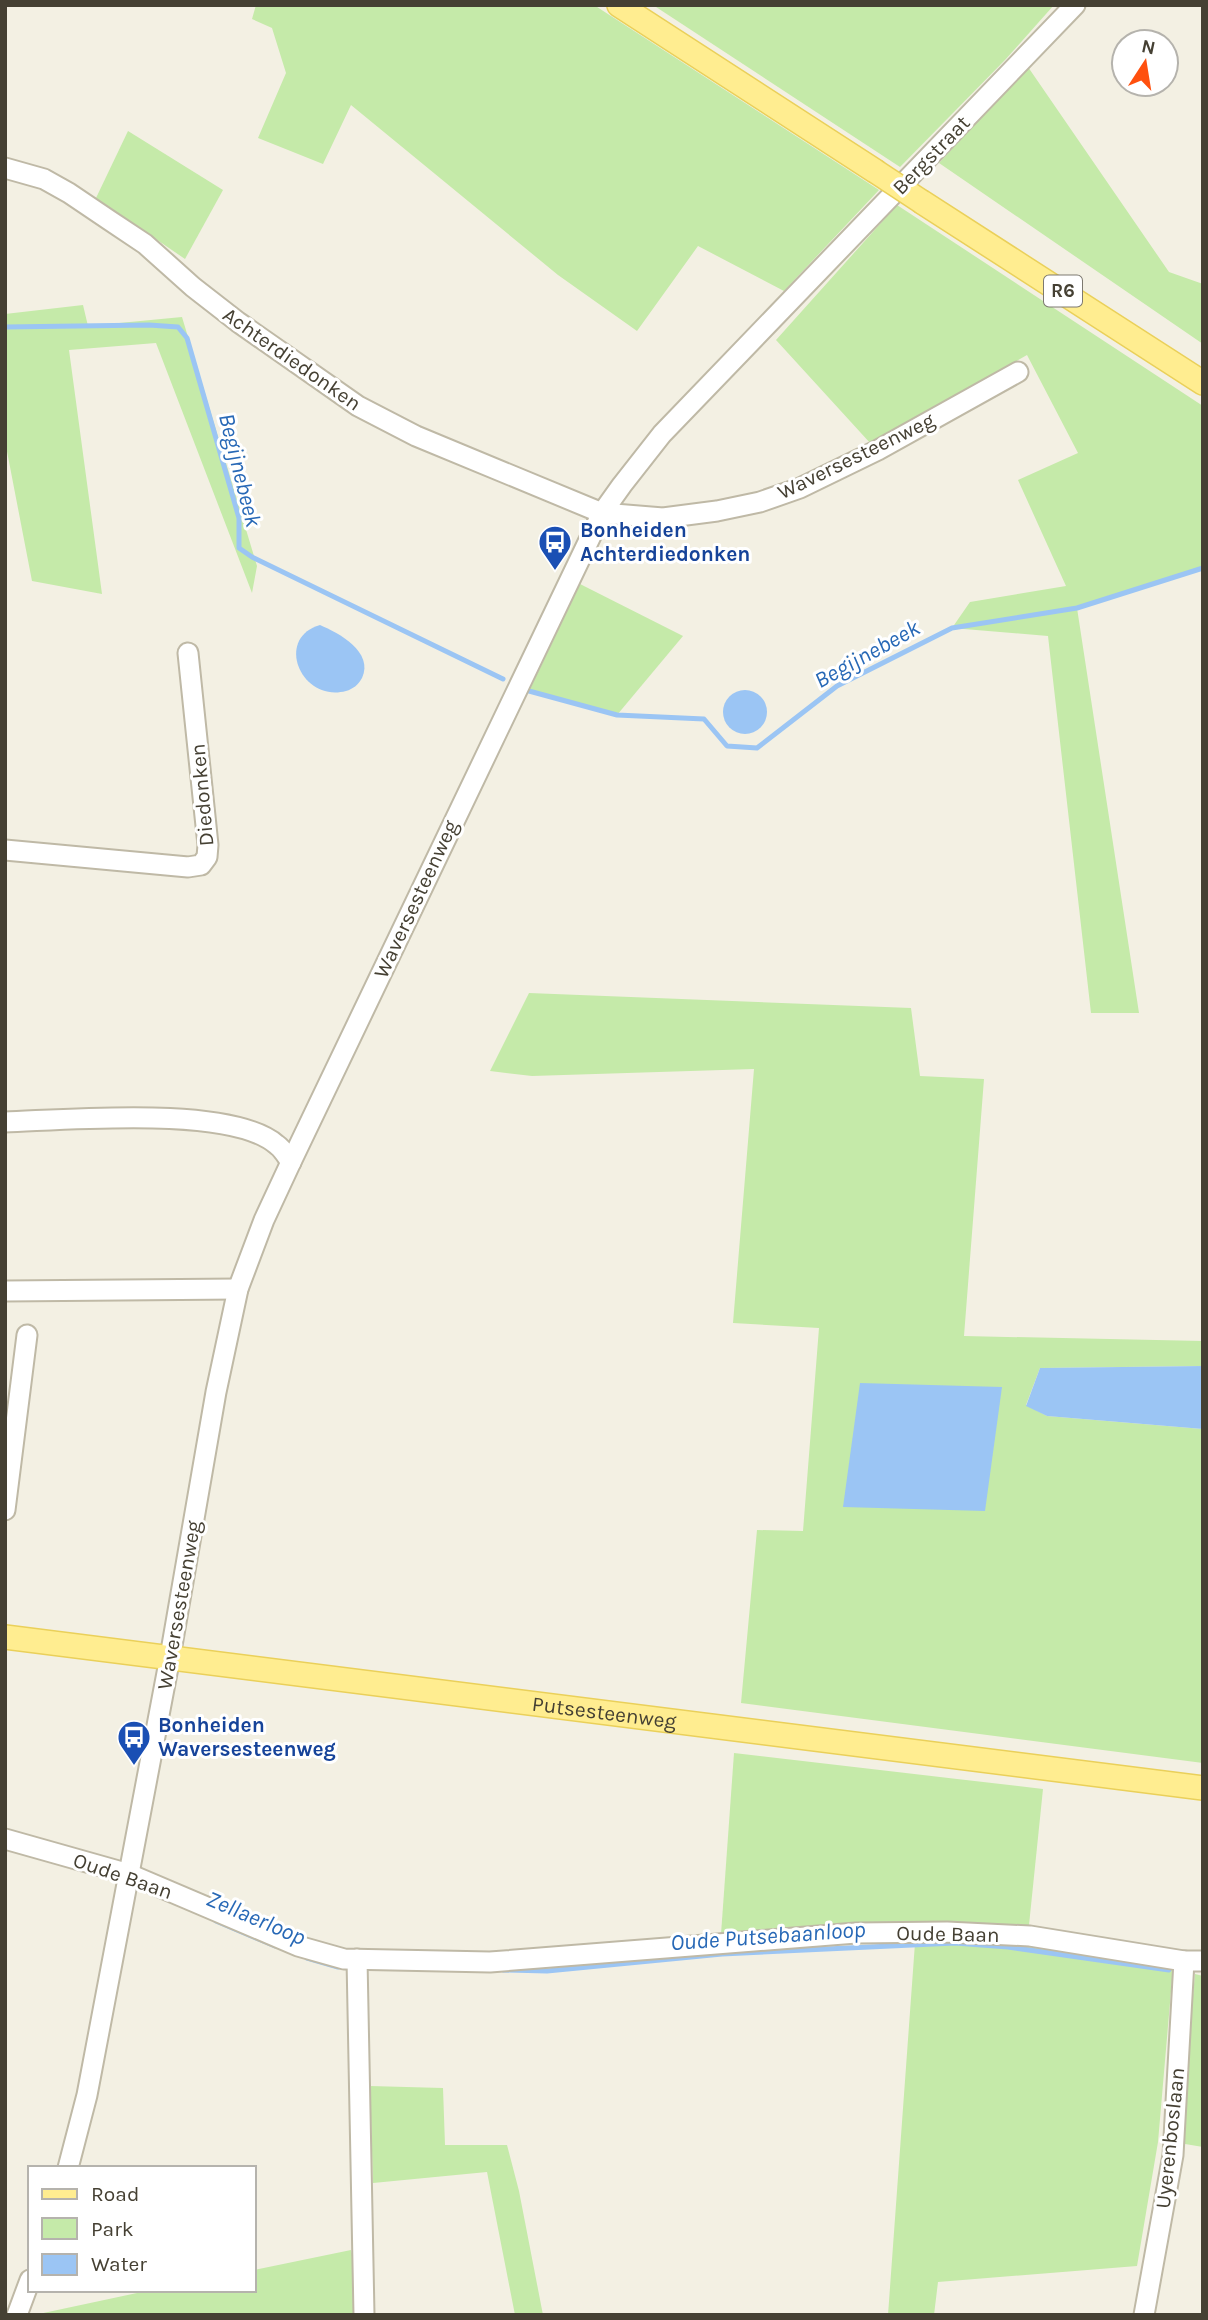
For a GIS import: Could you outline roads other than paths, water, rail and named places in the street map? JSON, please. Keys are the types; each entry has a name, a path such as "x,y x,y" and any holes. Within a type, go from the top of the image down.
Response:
{"main road":[{"name":"R6","path":"619,5 1203,383"},
{"name":"Putsesteenweg","path":"5,1637 1203,1788"}],"street":[{"name":"Bergstraat","path":"787,305 1075,5"},
{"name":"Achterdiedonken","path":"5,168 44,179 145,244 238,323 358,406 415,436 602,513"},
{"name":"Waversesteenweg","path":"69,2166 87,2095 170,1657 216,1392 238,1289 264,1220 602,513 662,434 787,305"},
{"name":"Waversesteenweg","path":"602,513 663,518 760,502 800,488 866,455 1018,372"},
{"name":"Diedonken","path":"5,850 188,867 201,865 208,857 208,845 188,653"},
{"path":"5,1122 95,1119 227,1124 254,1132 277,1144 291,1162"},
{"path":"5,1291 238,1289"},
{"path":"5,1510 27,1335"},
{"name":"Oude Baan","path":"5,1839 129,1874 298,1946 344,1959 490,1962 856,1933 947,1932 1030,1936 1193,1961"},
{"path":"356,1959 364,2315"},
{"name":"Uyerenboslaan","path":"1144,2315 1173,2155 1193,1961"},
{"path":"17,2315 28,2285"}],"water":[{"path":"320,625 345,638 363,660 362,678 351,689 330,692 316,688 306,679 299,667 296,655 298,642 306,632"},
{"path":"745,690 754,691 761,696 766,703 766,721 761,728 754,733 745,734 736,733 729,728 724,721 723,712 724,703 729,696 736,691"},
{"path":"1203,1366 1203,1429 1047,1416 1026,1406 1040,1368"},
{"path":"860,1383 1002,1387 985,1511 843,1507"}],"waterway":[{"name":"Begijnebeek","path":"5,327 178,327 187,338 239,518 239,548 252,557 503,679"},
{"name":"Begijnebeek","path":"529,691 617,715 704,719 727,746 757,748 837,686 952,628 1077,608 1203,568"},
{"name":"Zellaerloop","path":"216,1921 275,1946"},
{"name":"Oude Putsebaanloop","path":"503,1970 547,1971 722,1954 955,1943 1008,1947 1169,1970"},
{"name":"Zellaerloop","path":"307,1958 338,1967"}],"place":[{"name":"Bonheiden Achterdiedonken","path":"555,572"},
{"name":"Bonheiden Waversesteenweg","path":"134,1767"}]}
